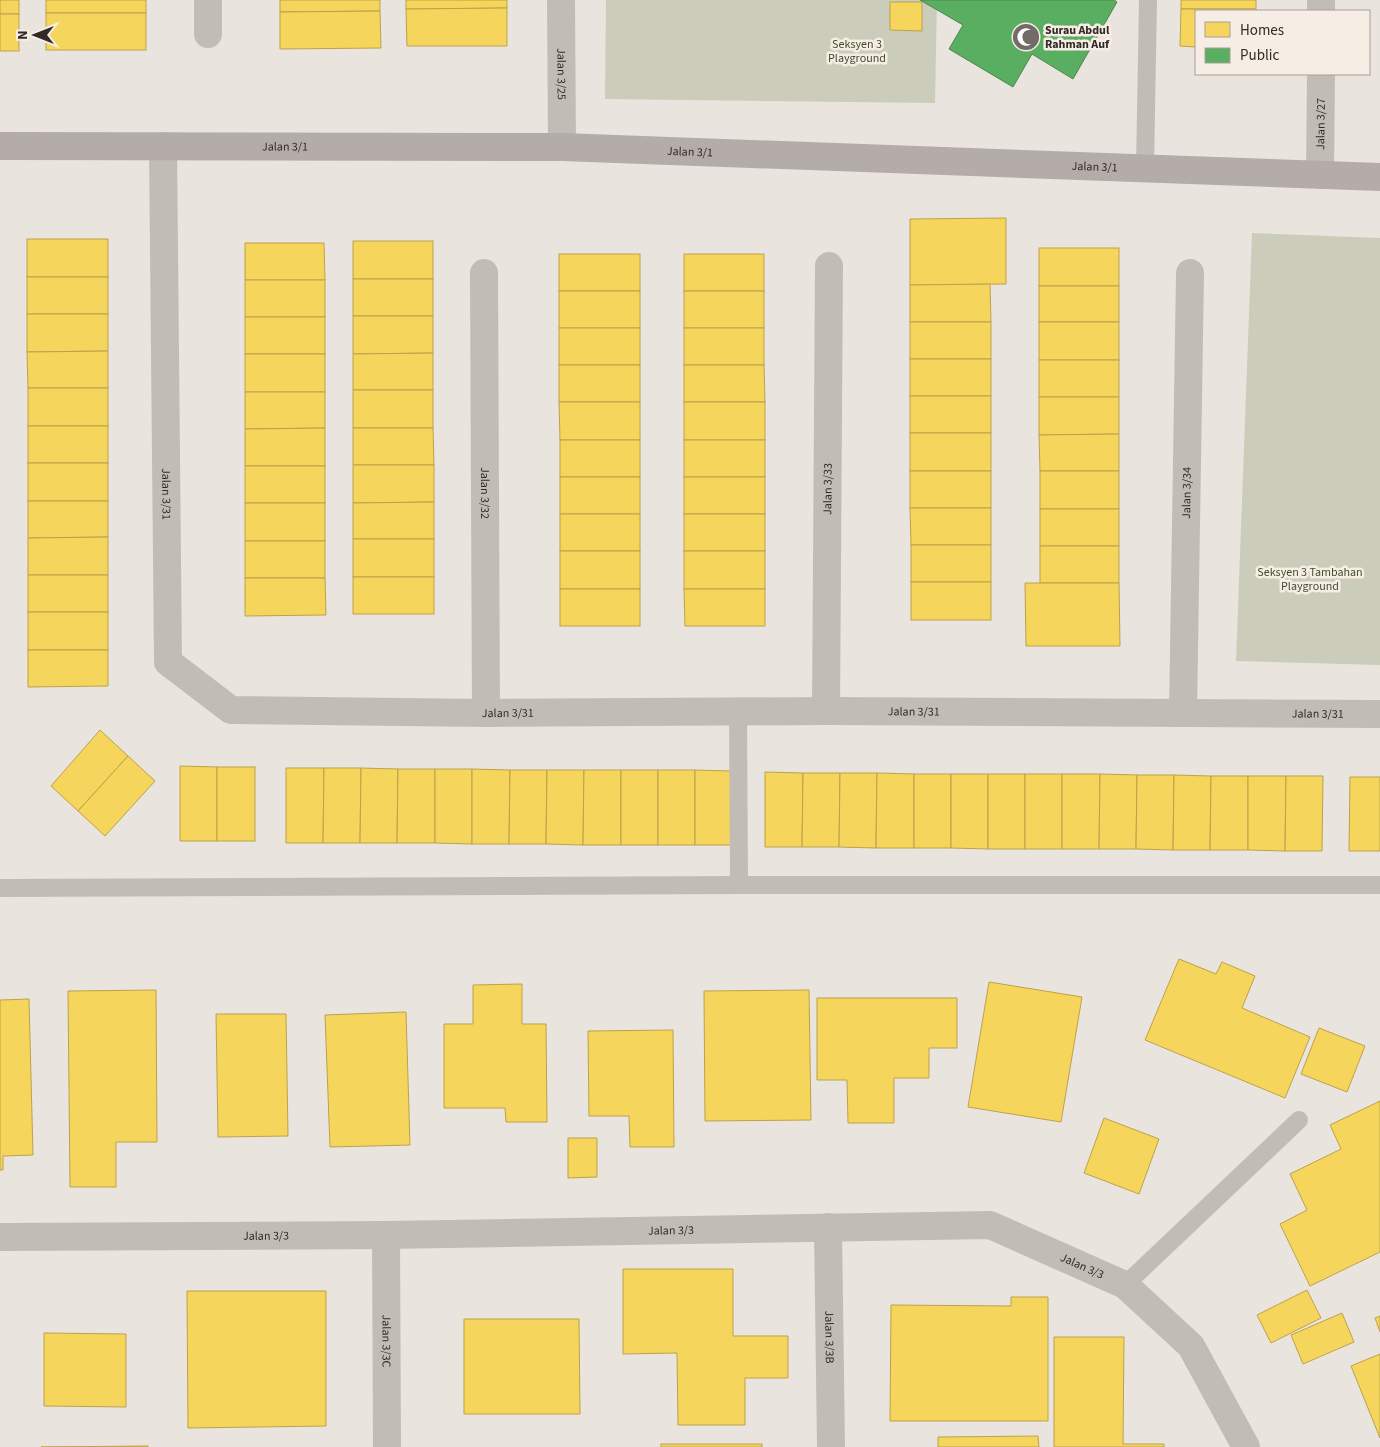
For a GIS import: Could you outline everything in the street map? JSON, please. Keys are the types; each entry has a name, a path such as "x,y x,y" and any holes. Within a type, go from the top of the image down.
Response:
{"street":[{"path":"208,0 208,34"},
{"name":"Jalan 3/25","path":"561,0 562,147"},
{"name":"Jalan 3/27","path":"1320,75 1320,175"},
{"name":"Jalan 3/1","path":"0,146 562,147 1380,177"},
{"name":"Jalan 3/31","path":"164,146 168,662 231,710 486,713 826,711 1380,714"},
{"name":"Jalan 3/33","path":"826,711 829,266"},
{"name":"Jalan 3/32","path":"484,273 486,713"},
{"name":"Jalan 3/34","path":"1183,713 1190,273"},
{"name":"Jalan 3/3","path":"0,1237 386,1235 990,1225 1125,1285 1191,1346 1246,1447"},
{"name":"Jalan 3/3B","path":"828,1227 831,1447"},
{"name":"Jalan 3/3C","path":"386,1235 387,1447"}],"lane":[{"path":"1145,168 1148,0"},
{"path":"738,712 739,885"},
{"path":"0,888 739,885 1380,886"},
{"path":"1125,1285 1300,1120"}],"green space":[{"name":"Seksyen 3 Playground","path":"606,0 937,0 935,103 605,99"},
{"name":"Seksyen 3 Tambahan Playground","path":"1252,233 1380,238 1380,665 1236,661"}],"building: Homes":[{"path":"0,0 19,0 19,14 0,14"},
{"path":"46,0 146,0 146,13 46,13"},
{"path":"280,0 380,0 380,11 280,12"},
{"path":"406,0 507,0 507,8 406,9"},
{"path":"1181,0 1256,0 1256,9 1181,9"},
{"path":"890,2 922,2 922,31 890,30"},
{"path":"507,8 507,46 407,46 406,9"},
{"path":"1181,9 1256,9 1195,10 1195,47 1180,46"},
{"path":"380,11 381,48 280,49 280,12"},
{"path":"46,13 146,13 146,50 46,50"},
{"path":"0,14 19,14 19,51 0,51"},
{"path":"1006,218 1006,284 910,285 910,219"},
{"path":"27,239 108,239 108,277 27,277"},
{"path":"353,241 433,241 433,279 353,279"},
{"path":"245,243 324,243 325,280 245,280"},
{"path":"1039,248 1119,248 1119,286 1039,286"},
{"path":"559,254 640,254 640,291 559,291"},
{"path":"684,254 764,254 764,291 684,291"},
{"path":"27,277 108,277 108,314 27,314"},
{"path":"353,279 433,279 433,316 353,316"},
{"path":"245,280 325,280 325,317 245,317"},
{"path":"990,284 991,322 910,322 910,285"},
{"path":"1039,286 1119,286 1119,322 1039,322"},
{"path":"559,291 640,291 640,328 559,328"},
{"path":"684,291 764,291 764,328 684,328"},
{"path":"27,314 108,314 108,351 27,352"},
{"path":"353,316 433,316 433,353 353,354"},
{"path":"245,317 325,317 325,354 245,354"},
{"path":"910,322 991,322 991,359 910,359"},
{"path":"1039,322 1119,322 1119,360 1039,360"},
{"path":"559,328 640,328 640,365 559,365"},
{"path":"684,328 764,328 764,365 684,365"},
{"path":"108,351 108,388 28,388 27,352"},
{"path":"433,353 433,390 353,390 353,354"},
{"path":"245,354 325,354 325,392 245,392"},
{"path":"910,359 991,359 991,396 910,396"},
{"path":"1039,360 1119,360 1119,397 1039,397"},
{"path":"559,365 640,365 640,402 559,402"},
{"path":"684,365 764,365 765,402 684,402"},
{"path":"28,388 108,388 108,426 28,426"},
{"path":"353,390 433,390 433,428 353,428"},
{"path":"245,392 325,392 325,428 245,429"},
{"path":"910,396 991,396 991,433 910,433"},
{"path":"1039,397 1119,397 1119,434 1039,435"},
{"path":"559,402 640,402 640,440 560,440"},
{"path":"684,402 765,402 765,440 684,440"},
{"path":"28,426 108,426 108,463 28,463"},
{"path":"325,428 325,466 245,466 245,429"},
{"path":"353,428 433,428 434,465 353,465"},
{"path":"910,433 991,433 991,471 910,471"},
{"path":"1119,434 1119,471 1040,471 1039,435"},
{"path":"560,440 640,440 640,477 560,477"},
{"path":"684,440 765,440 765,477 684,477"},
{"path":"28,463 108,463 108,501 28,501"},
{"path":"353,465 434,465 434,502 353,503"},
{"path":"245,466 325,466 325,503 245,503"},
{"path":"910,471 991,471 991,508 910,508"},
{"path":"1040,471 1119,471 1119,509 1040,509"},
{"path":"560,477 640,477 640,514 560,514"},
{"path":"684,477 765,477 765,514 684,514"},
{"path":"28,501 108,501 108,537 28,538"},
{"path":"434,502 434,539 353,539 353,503"},
{"path":"245,503 325,503 325,541 245,541"},
{"path":"910,508 991,508 991,545 911,545"},
{"path":"1040,509 1119,509 1119,546 1040,546"},
{"path":"560,514 640,514 640,551 560,551"},
{"path":"684,514 765,514 765,551 684,551"},
{"path":"108,537 108,575 28,575 28,538"},
{"path":"353,539 434,539 434,577 353,577"},
{"path":"245,541 325,541 325,578 245,578"},
{"path":"911,545 991,545 991,582 911,582"},
{"path":"1040,546 1119,546 1119,583 1040,583"},
{"path":"560,551 640,551 640,589 560,589"},
{"path":"684,551 765,551 765,589 684,589"},
{"path":"28,575 108,575 108,612 28,612"},
{"path":"353,577 434,577 434,614 353,614"},
{"path":"245,578 325,578 326,615 245,616"},
{"path":"911,582 991,582 991,620 911,620"},
{"path":"1025,583 1119,583 1120,646 1026,646"},
{"path":"560,589 640,589 640,626 560,626"},
{"path":"684,589 765,589 765,626 685,626"},
{"path":"28,612 108,612 108,650 28,650"},
{"path":"28,650 108,650 108,686 28,687"},
{"path":"100,730 128,756 78,811 51,786"},
{"path":"128,756 155,781 105,836 78,811"},
{"path":"180,766 217,767 217,841 180,841"},
{"path":"217,767 255,767 255,841 217,841"},
{"path":"286,768 324,768 323,843 286,843"},
{"path":"324,768 361,768 360,843 323,843"},
{"path":"361,768 398,769 397,843 360,843"},
{"path":"398,769 435,769 435,843 397,843"},
{"path":"435,769 472,769 472,844 435,843"},
{"path":"472,769 510,770 509,844 472,844"},
{"path":"510,770 547,770 546,844 509,844"},
{"path":"547,770 584,770 583,845 546,844"},
{"path":"584,770 621,770 621,845 583,845"},
{"path":"621,770 658,770 658,845 621,845"},
{"path":"658,770 695,770 695,845 658,845"},
{"path":"695,770 732,771 732,845 695,845"},
{"path":"765,772 803,773 802,847 765,847"},
{"path":"803,773 840,773 839,847 802,847"},
{"path":"840,773 877,773 876,848 839,847"},
{"path":"877,773 914,774 914,848 876,848"},
{"path":"914,774 951,774 951,848 914,848"},
{"path":"951,774 988,774 988,849 951,848"},
{"path":"988,774 1025,774 1025,849 988,849"},
{"path":"1025,774 1062,774 1062,849 1025,849"},
{"path":"1062,774 1100,774 1099,849 1062,849"},
{"path":"1100,774 1137,775 1136,849 1099,849"},
{"path":"1137,775 1174,775 1173,850 1136,849"},
{"path":"1174,775 1211,776 1210,850 1173,850"},
{"path":"1211,776 1248,776 1248,850 1210,850"},
{"path":"1248,776 1286,776 1285,851 1248,850"},
{"path":"1286,776 1323,776 1322,851 1285,851"},
{"path":"1350,777 1380,777 1380,851 1349,851"},
{"path":"1179,959 1216,974 1222,962 1255,976 1242,1008 1310,1037 1285,1098 1145,1040"},
{"path":"989,982 1082,997 1061,1122 968,1107"},
{"path":"522,984 522,1024 546,1024 547,1122 506,1122 505,1108 444,1108 444,1024 473,1024 473,985"},
{"path":"156,990 157,1142 116,1142 116,1187 70,1187 68,991"},
{"path":"809,990 811,1120 705,1121 704,991"},
{"path":"817,998 957,998 957,1048 929,1048 929,1078 894,1078 894,1123 848,1123 847,1080 817,1080"},
{"path":"29,999 33,1155 3,1156 3,1170 0,1170 0,1000"},
{"path":"406,1012 410,1145 330,1147 325,1015"},
{"path":"216,1014 286,1014 288,1136 218,1137"},
{"path":"1319,1028 1365,1046 1347,1092 1301,1074"},
{"path":"673,1030 674,1147 630,1147 629,1116 589,1116 588,1031"},
{"path":"1380,1101 1380,1252 1310,1286 1280,1224 1307,1210 1290,1174 1341,1149 1330,1125"},
{"path":"1104,1118 1159,1139 1139,1194 1084,1173"},
{"path":"568,1138 597,1138 597,1177 568,1178"},
{"path":"623,1269 733,1269 733,1336 788,1336 788,1378 745,1378 745,1425 678,1425 677,1353 623,1354"},
{"path":"1307,1290 1321,1318 1271,1343 1257,1315"},
{"path":"187,1291 326,1291 326,1426 188,1428"},
{"path":"1011,1297 1048,1297 1048,1421 890,1421 891,1305 1011,1306"},
{"path":"1342,1313 1354,1342 1303,1364 1291,1335"},
{"path":"1380,1316 1380,1332 1375,1318"},
{"path":"464,1319 579,1319 580,1414 464,1414"},
{"path":"44,1333 126,1334 126,1407 44,1406"},
{"path":"1054,1337 1124,1337 1123,1444 1164,1444 1164,1447 1054,1447"},
{"path":"1380,1354 1380,1438 1351,1366"},
{"path":"1038,1436 1039,1447 938,1447 938,1437"},
{"path":"661,1444 762,1444 762,1447 661,1447"},
{"path":"148,1446 148,1447 41,1447"}],"building: Public":[{"name":"Surau Abdul Rahman Auf","path":"920,0 1114,0 1117,2 1073,79 1032,54 1013,87 949,49 963,25"}],"place":[{"name":"Surau Abdul Rahman Auf","path":"1026,37"}]}
